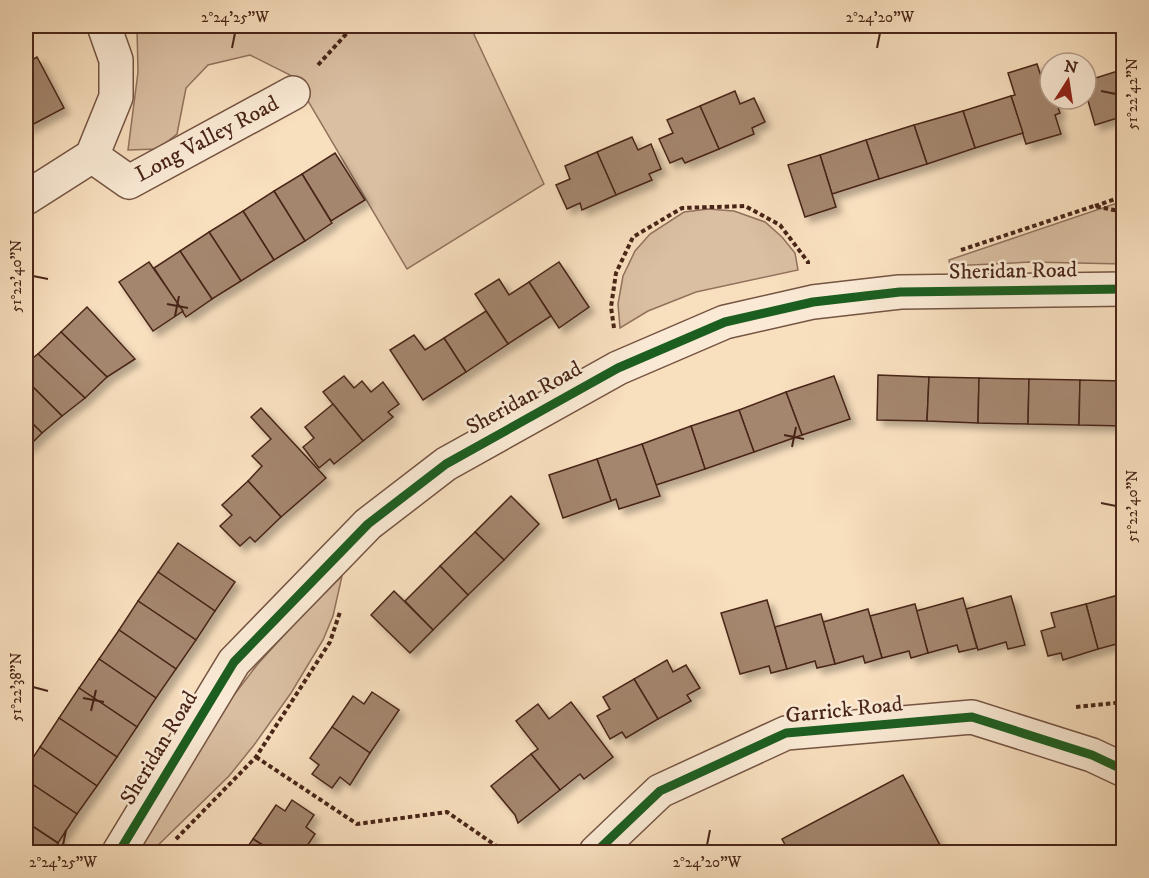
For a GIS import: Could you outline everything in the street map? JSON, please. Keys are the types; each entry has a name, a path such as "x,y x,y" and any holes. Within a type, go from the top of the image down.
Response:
{"street":[{"path":"26,198 92,156 116,97 116,60 104,26"},
{"name":"Long Valley Road","path":"92,156 129,182 293,93"},
{"name":"Sheridan Road","path":"119,852 234,662 368,524 446,464 618,368 725,322 813,302 900,292 1124,289"},
{"name":"Garrick Road","path":"596,852 660,791 786,733 972,717 1092,755 1124,770"}],"path":[{"path":"293,93 348,32 358,26"},
{"path":"951,253 1124,196"},
{"path":"618,368 611,307 616,273 633,237 682,208 745,206 780,225 808,262 813,302"},
{"path":"1094,206 1124,212"},
{"path":"170,844 256,757 330,642 340,610"},
{"path":"256,757 357,824 447,812 505,852"},
{"path":"1114,852 1124,842"},
{"path":"26,844 42,852"}],"shaded area":[{"path":"134,26 470,26 544,184 407,269 294,77 250,55 208,65 186,88 177,134 158,149 128,150 138,72 137,29"},
{"path":"1123,201 1123,264 1031,262 950,266 949,260"},
{"path":"708,209 734,211 765,222 795,253 798,270 696,292 648,311 620,328 618,304 623,276 635,251 650,234 684,212"},
{"path":"342,576 333,616 323,640 291,693 254,745 229,776 151,852 136,852 211,725 257,665 304,613"}],"building":[{"path":"37,57 64,108 26,128 26,63"},
{"path":"1037,64 1038,111 1059,111 1060,113 1055,115 1061,134 1026,144 1011,96 1015,95 1008,73"},
{"path":"1124,69 1124,116 1095,125 1091,111 1098,111 1098,77"},
{"path":"735,91 740,104 754,98 765,122 752,128 754,134 719,149 700,106"},
{"path":"1011,96 1023,133 975,148 963,111"},
{"path":"700,106 719,149 685,163 682,158 670,163 659,139 673,133 667,120"},
{"path":"963,111 975,148 927,164 914,125"},
{"path":"914,125 927,164 879,179 866,140"},
{"path":"632,137 638,150 651,144 661,169 649,174 652,180 616,195 597,152"},
{"path":"866,140 879,179 832,194 820,155"},
{"path":"597,152 616,195 582,210 580,203 567,209 556,185 570,179 565,166"},
{"path":"335,153 365,200 331,221 302,174"},
{"path":"820,155 836,207 805,217 788,165"},
{"path":"302,174 332,223 305,241 274,191"},
{"path":"274,191 305,241 274,260 243,211"},
{"path":"243,211 274,260 241,281 209,232"},
{"path":"209,232 241,281 212,299 180,251"},
{"path":"180,251 212,299 186,317 154,268"},
{"path":"149,262 183,311 153,331 119,282"},
{"path":"559,262 589,307 559,328 529,282"},
{"path":"499,279 509,295 529,282 551,316 508,344 475,294"},
{"path":"87,307 135,359 107,377 61,332"},
{"path":"486,311 508,344 466,372 444,338"},
{"path":"61,332 107,377 85,398 38,354"},
{"path":"414,335 425,350 444,338 466,372 423,400 390,350"},
{"path":"38,354 85,398 62,416 26,380 26,363"},
{"path":"878,375 929,377 927,421 877,420"},
{"path":"344,376 354,388 362,381 371,392 383,382 399,404 388,412 393,417 363,441 323,392"},
{"path":"834,376 850,419 802,435 786,392"},
{"path":"929,377 979,378 978,423 927,421"},
{"path":"979,378 1029,379 1028,424 978,423"},
{"path":"1029,379 1080,380 1079,425 1028,424"},
{"path":"26,380 62,416 42,433 26,417"},
{"path":"1080,380 1124,381 1124,426 1079,425"},
{"path":"786,392 802,435 754,452 739,410"},
{"path":"333,404 363,441 334,464 330,459 319,468 303,447 314,438 305,427"},
{"path":"261,408 326,478 281,517 248,481 262,466 252,456 271,439 251,417"},
{"path":"739,410 754,452 705,469 691,426"},
{"path":"26,417 42,433 26,449"},
{"path":"691,426 705,469 656,485 642,444"},
{"path":"642,444 660,496 619,509 616,499 611,501 597,459"},
{"path":"597,459 611,501 563,518 549,475"},
{"path":"248,481 281,517 255,542 250,537 240,546 220,526 232,515 222,505"},
{"path":"511,496 539,524 504,560 475,532"},
{"path":"475,532 504,560 468,595 440,566"},
{"path":"178,543 235,582 215,611 158,572"},
{"path":"440,566 468,595 433,630 405,601"},
{"path":"158,572 215,611 196,640 138,601"},
{"path":"394,591 433,630 410,653 371,615"},
{"path":"1122,594 1124,598 1124,642 1098,649 1086,604"},
{"path":"1011,596 1025,645 1008,649 1006,642 978,650 966,609"},
{"path":"963,598 977,648 959,652 957,645 928,653 916,611"},
{"path":"767,600 787,669 771,673 769,666 740,674 721,613"},
{"path":"138,601 196,640 176,669 119,630"},
{"path":"915,604 928,653 911,658 909,651 882,658 870,616"},
{"path":"1086,604 1098,649 1063,660 1061,653 1048,656 1041,631 1055,627 1051,613"},
{"path":"868,609 882,658 865,663 863,656 835,664 823,622"},
{"path":"821,614 835,664 817,668 815,661 787,669 775,627"},
{"path":"119,630 176,669 156,698 99,659"},
{"path":"99,659 156,698 137,727 79,688"},
{"path":"667,660 673,672 686,665 700,688 687,695 691,701 658,719 634,679"},
{"path":"634,679 658,719 626,738 622,732 610,739 597,716 610,709 603,697"},
{"path":"79,688 137,727 117,757 59,718"},
{"path":"372,692 399,710 370,753 332,727 353,696 364,704"},
{"path":"571,702 613,757 584,779 580,774 560,790 531,754 538,749 516,721 538,704 549,719"},
{"path":"59,718 117,757 97,786 40,747"},
{"path":"332,727 370,753 350,785 340,777 332,788 312,774 319,765 310,758"},
{"path":"40,747 97,786 77,814 26,780 26,768"},
{"path":"531,754 560,790 518,823 515,815 491,786"},
{"path":"903,775 942,849 935,852 789,852 782,839"},
{"path":"26,780 77,814 58,843 26,822"},
{"path":"292,800 314,815 306,827 315,834 303,852 274,852 253,839 276,805 285,811"},
{"path":"26,822 58,843 52,852 26,852"},
{"path":"253,839 274,852 244,852"}],"cycle path":[{"path":"119,852 234,662 368,524 446,464 618,368 725,322 813,302 900,292 1124,289"},
{"path":"596,852 660,791 786,733 972,717 1092,755 1124,770"}]}
